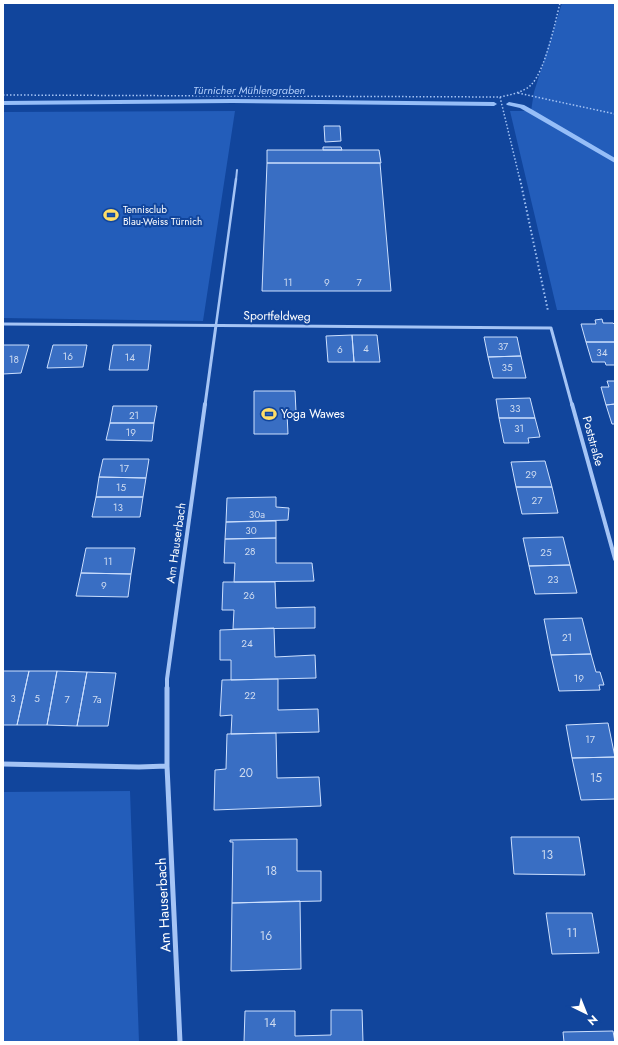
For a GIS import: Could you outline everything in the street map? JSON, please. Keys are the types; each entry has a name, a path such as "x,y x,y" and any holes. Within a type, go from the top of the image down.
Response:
{"street":[{"name":"Sportfeldweg","path":"3,324 551,328"},
{"name":"Am Hauserbach","path":"180,1042 167,766 167,679 216,325"},
{"name":"Poststraße","path":"551,328 615,559"},
{"path":"3,764 140,767 167,766"}],"lane":[{"path":"216,325 237,170"}],"path":[{"path":"3,95 500,97 517,93 533,84 539,71 560,3"},
{"path":"517,93 615,114"},
{"path":"500,97 526,203 551,328"}],"shaded area":[{"path":"562,3 615,3 615,310 557,310 510,111 531,111 534,92"},
{"name":"Tennisclub Blau-Weiss Türnich","path":"235,111 203,321 3,318 3,112"},
{"path":"130,791 139,1042 3,1042 3,792"}],"building":[{"path":"324,126 340,126 341,141 325,142"},
{"path":"323,147 341,147 342,150 323,150"},
{"path":"267,150 379,150 381,163 267,163"},
{"path":"267,163 380,163 391,291 262,291"},
{"path":"602,319 603,323 613,323 615,325 615,342 586,342 581,324 596,324 595,320"},
{"path":"352,335 377,335 380,362 354,362"},
{"path":"352,335 354,362 328,362 326,336"},
{"path":"484,337 517,337 521,356 488,357"},
{"path":"586,342 615,342 615,365 606,365 605,362 592,362"},
{"path":"3,345 29,345 21,373 3,374"},
{"path":"53,345 87,345 83,367 47,368"},
{"path":"113,345 151,345 148,370 109,370"},
{"path":"521,356 526,378 493,378 488,357"},
{"path":"607,381 615,381 615,404 606,405 601,387 609,387"},
{"path":"254,391 295,391 296,412 287,413 288,434 254,434"},
{"path":"530,398 535,418 499,418 496,399"},
{"path":"615,404 615,424 612,424 606,405"},
{"path":"113,406 157,406 154,423 110,423"},
{"path":"499,418 535,418 540,437 528,438 529,443 504,443"},
{"path":"110,423 154,423 152,441 106,440"},
{"path":"103,459 149,459 146,478 99,477"},
{"path":"545,461 552,487 516,487 511,462"},
{"path":"99,477 146,478 143,497 96,497"},
{"path":"516,487 552,487 558,513 522,514"},
{"path":"96,497 143,497 140,517 92,517"},
{"path":"276,497 276,507 289,508 288,520 226,522 227,498"},
{"path":"276,521 276,538 225,539 226,522"},
{"path":"563,537 570,565 529,566 523,538"},
{"path":"276,538 276,563 312,563 314,581 234,582 235,563 224,563 225,539"},
{"path":"86,548 135,548 131,574 81,573"},
{"path":"570,565 577,593 535,594 529,566"},
{"path":"81,573 131,574 128,597 76,596"},
{"path":"223,582 275,582 276,608 315,607 315,628 233,629 234,610 222,610"},
{"path":"582,618 591,654 551,655 544,619"},
{"path":"274,628 275,657 315,655 316,678 231,680 231,660 220,660 220,630"},
{"path":"591,654 596,672 600,672 604,685 599,685 600,690 559,691 551,655"},
{"path":"3,671 29,671 17,725 3,725"},
{"path":"29,671 57,671 47,725 17,725"},
{"path":"57,671 87,672 77,726 47,725"},
{"path":"87,672 116,673 108,726 77,726"},
{"path":"278,679 278,710 318,709 319,732 231,734 232,715 220,716 222,680"},
{"path":"608,723 615,757 572,758 566,725"},
{"path":"276,733 277,778 319,777 321,806 214,810 215,770 226,769 227,734"},
{"path":"615,757 615,799 581,800 572,758"},
{"path":"511,837 579,837 585,875 514,874"},
{"path":"297,839 297,871 321,871 321,901 232,903 233,842 230,842 230,840"},
{"path":"300,901 301,969 231,971 232,903"},
{"path":"546,913 592,913 599,953 552,954"},
{"path":"331,1010 362,1010 363,1042 244,1042 245,1011 295,1011 295,1036 331,1035"},
{"path":"613,1031 615,1042 564,1042 563,1032"}],"waterway":[{"name":"Türnicher Mühlengraben","path":"3,103 232,101 494,104"},
{"name":"Türnicher Mühlengraben","path":"509,104 522,106 615,161"}],"place":[{"name":"Tennisclub Blau-Weiss Türnich","path":"111,215"},
{"name":"Yoga Wawes","path":"269,414"}]}
